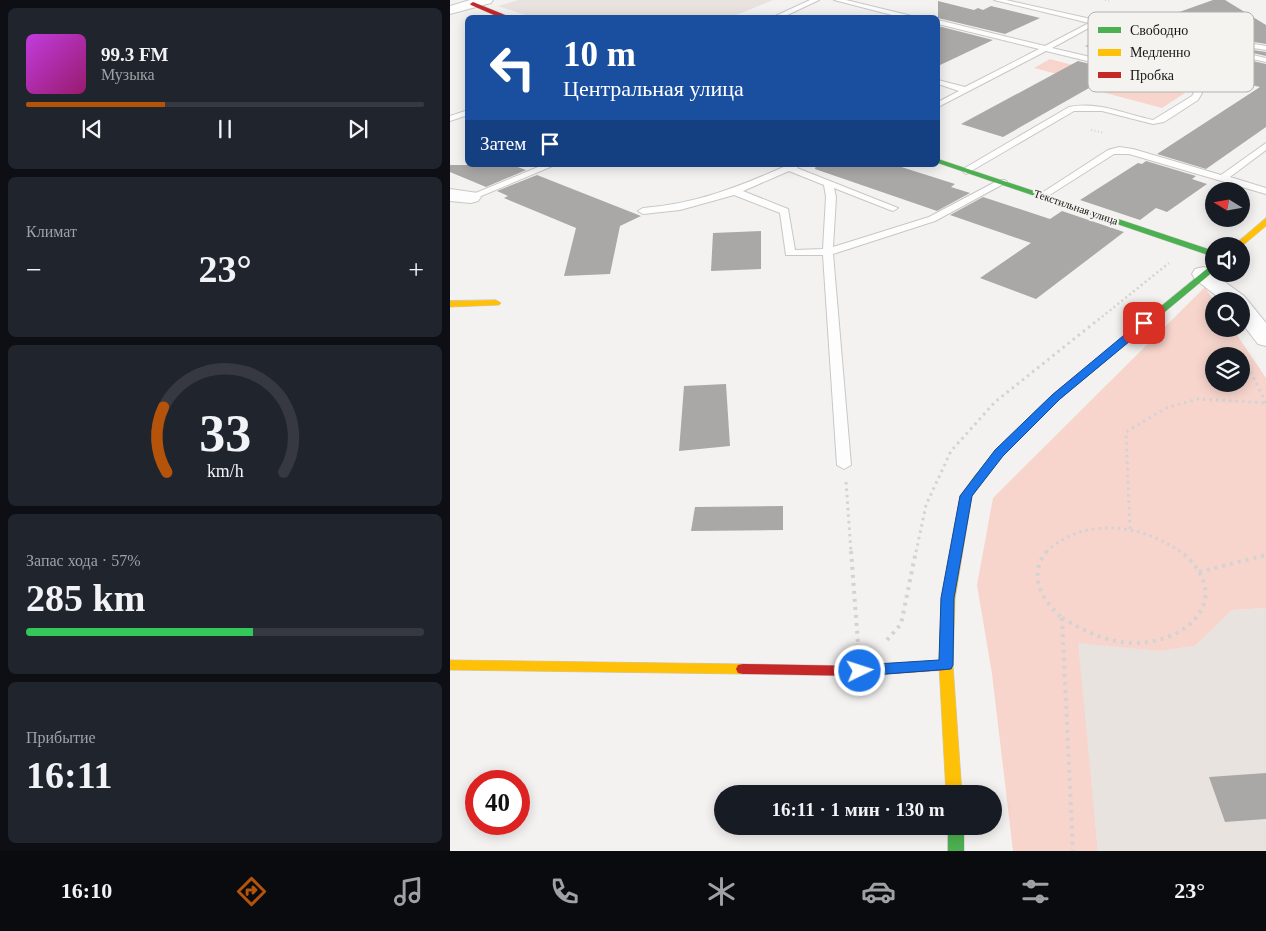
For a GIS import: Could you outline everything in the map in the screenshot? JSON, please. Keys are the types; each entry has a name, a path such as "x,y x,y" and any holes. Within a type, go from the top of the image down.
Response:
{"street":[{"path":"450,10 480,2 503,15"},
{"name":"Текстильная улица","path":"940,163 1205,251"},
{"path":"450,195 471,197"},
{"path":"1247,237 1266,221"},
{"path":"953,785 946,665 948,598 966,496 999,453 1056,397 1205,273"},
{"path":"1219,282 1228,292"},
{"path":"450,304 496,303"},
{"path":"1250,318 1266,339"},
{"path":"450,665 860,671 946,665"},
{"path":"956,835 956,851"}],"lane":[{"path":"781,15 816,0"},
{"path":"837,0 903,15"},
{"path":"997,0 1088,20"},
{"path":"940,22 1088,58"},
{"path":"940,104 1088,26"},
{"path":"940,83 966,90"},
{"path":"966,171 1072,109 1081,106 1094,108 1153,122 1161,120 1195,98 1197,92"},
{"path":"450,119 465,113"},
{"path":"1223,178 1266,146"},
{"path":"1042,196 1111,152 1119,150 1130,151 1266,191"},
{"path":"471,197 546,167"},
{"path":"643,211 662,211 756,184 790,167"},
{"path":"794,167 828,183 893,208"},
{"path":"732,191 785,211 790,253 828,252 932,219 1002,182"},
{"path":"828,183 831,198 828,252 844,466"}],"path":[{"path":"1105,0 1109,1"},
{"path":"1130,529 1126,432 1166,408 1198,399 1266,403 1239,346"},
{"path":"844,466 860,671"},
{"path":"1098,528 1130,529 1158,538 1183,553 1200,572 1206,593 1200,614 1183,631 1155,641 1122,642 1089,634 1062,618 1048,605 1038,584 1039,564 1050,547 1069,534 1098,528"},
{"path":"1200,572 1266,555"},
{"path":"860,671 901,624 906,595"},
{"path":"1062,618 1073,851"}],"shaded area":[{"path":"518,0 773,0 736,15 525,15 498,6"},
{"path":"1050,59 1080,67 1065,76 1034,68"},
{"path":"1102,92 1185,93 1162,108"},
{"path":"1205,287 1208,292 1205,292 1205,337 1238,337 1245,347 1205,347 1205,392 1250,392 1250,354 1266,378 1266,608 1232,610 1195,646 1159,651 1078,643 1098,851 1013,851 992,674 977,585 993,498"},
{"path":"1266,608 1266,851 1098,851 1077,642 1159,651 1195,646 1232,610"}],"building":[{"path":"1213,0 1225,0 1245,12 1179,12"},
{"path":"938,1 974,10 978,8 983,10 991,6 1040,18 1005,34 940,18 940,15 938,15"},
{"path":"1254,18 1266,25 1266,44 1254,42"},
{"path":"940,27 993,40 940,65"},
{"path":"1254,50 1266,52 1266,56 1254,53"},
{"path":"1078,61 1088,63 1088,89 1003,137 961,124"},
{"path":"1254,61 1266,64 1266,127 1206,169 1157,154 1254,92 1260,87 1254,86"},
{"path":"1146,161 1196,176 1192,179 1205,183 1205,185 1167,212 1156,208 1140,220 1080,200 1138,163 1142,164"},
{"path":"450,165 465,165 465,167 518,167 526,170 486,187 450,172"},
{"path":"816,167 901,167 955,184 951,187 970,193 937,211 815,169"},
{"path":"537,175 641,216 620,226 610,274 564,276 576,228 504,198 508,196 497,191"},
{"path":"983,197 1050,219 1062,211 1124,232 1036,299 980,278 1031,243 950,215"},
{"path":"761,231 761,269 711,271 713,233"},
{"path":"726,384 730,446 679,451 684,386"},
{"path":"783,506 783,530 691,531 695,507"},
{"path":"1266,773 1266,819 1225,822 1209,777"}],"traffic: fast":[{"path":"940,162 1205,251"},
{"path":"980,477 999,453 1056,397 1205,273"},
{"path":"956,835 956,851"}],"traffic: slow":[{"path":"1247,237 1266,221"},
{"path":"450,304 496,303"},
{"path":"953,785 946,665 948,599 966,496 980,477"},
{"path":"450,665 743,669"}],"traffic: jam":[{"path":"473,4 500,15"},
{"path":"743,669 860,671 946,665"}],"route":[{"path":"860,671 946,665 948,598 966,496 999,453 1056,397 1144,323"}]}
